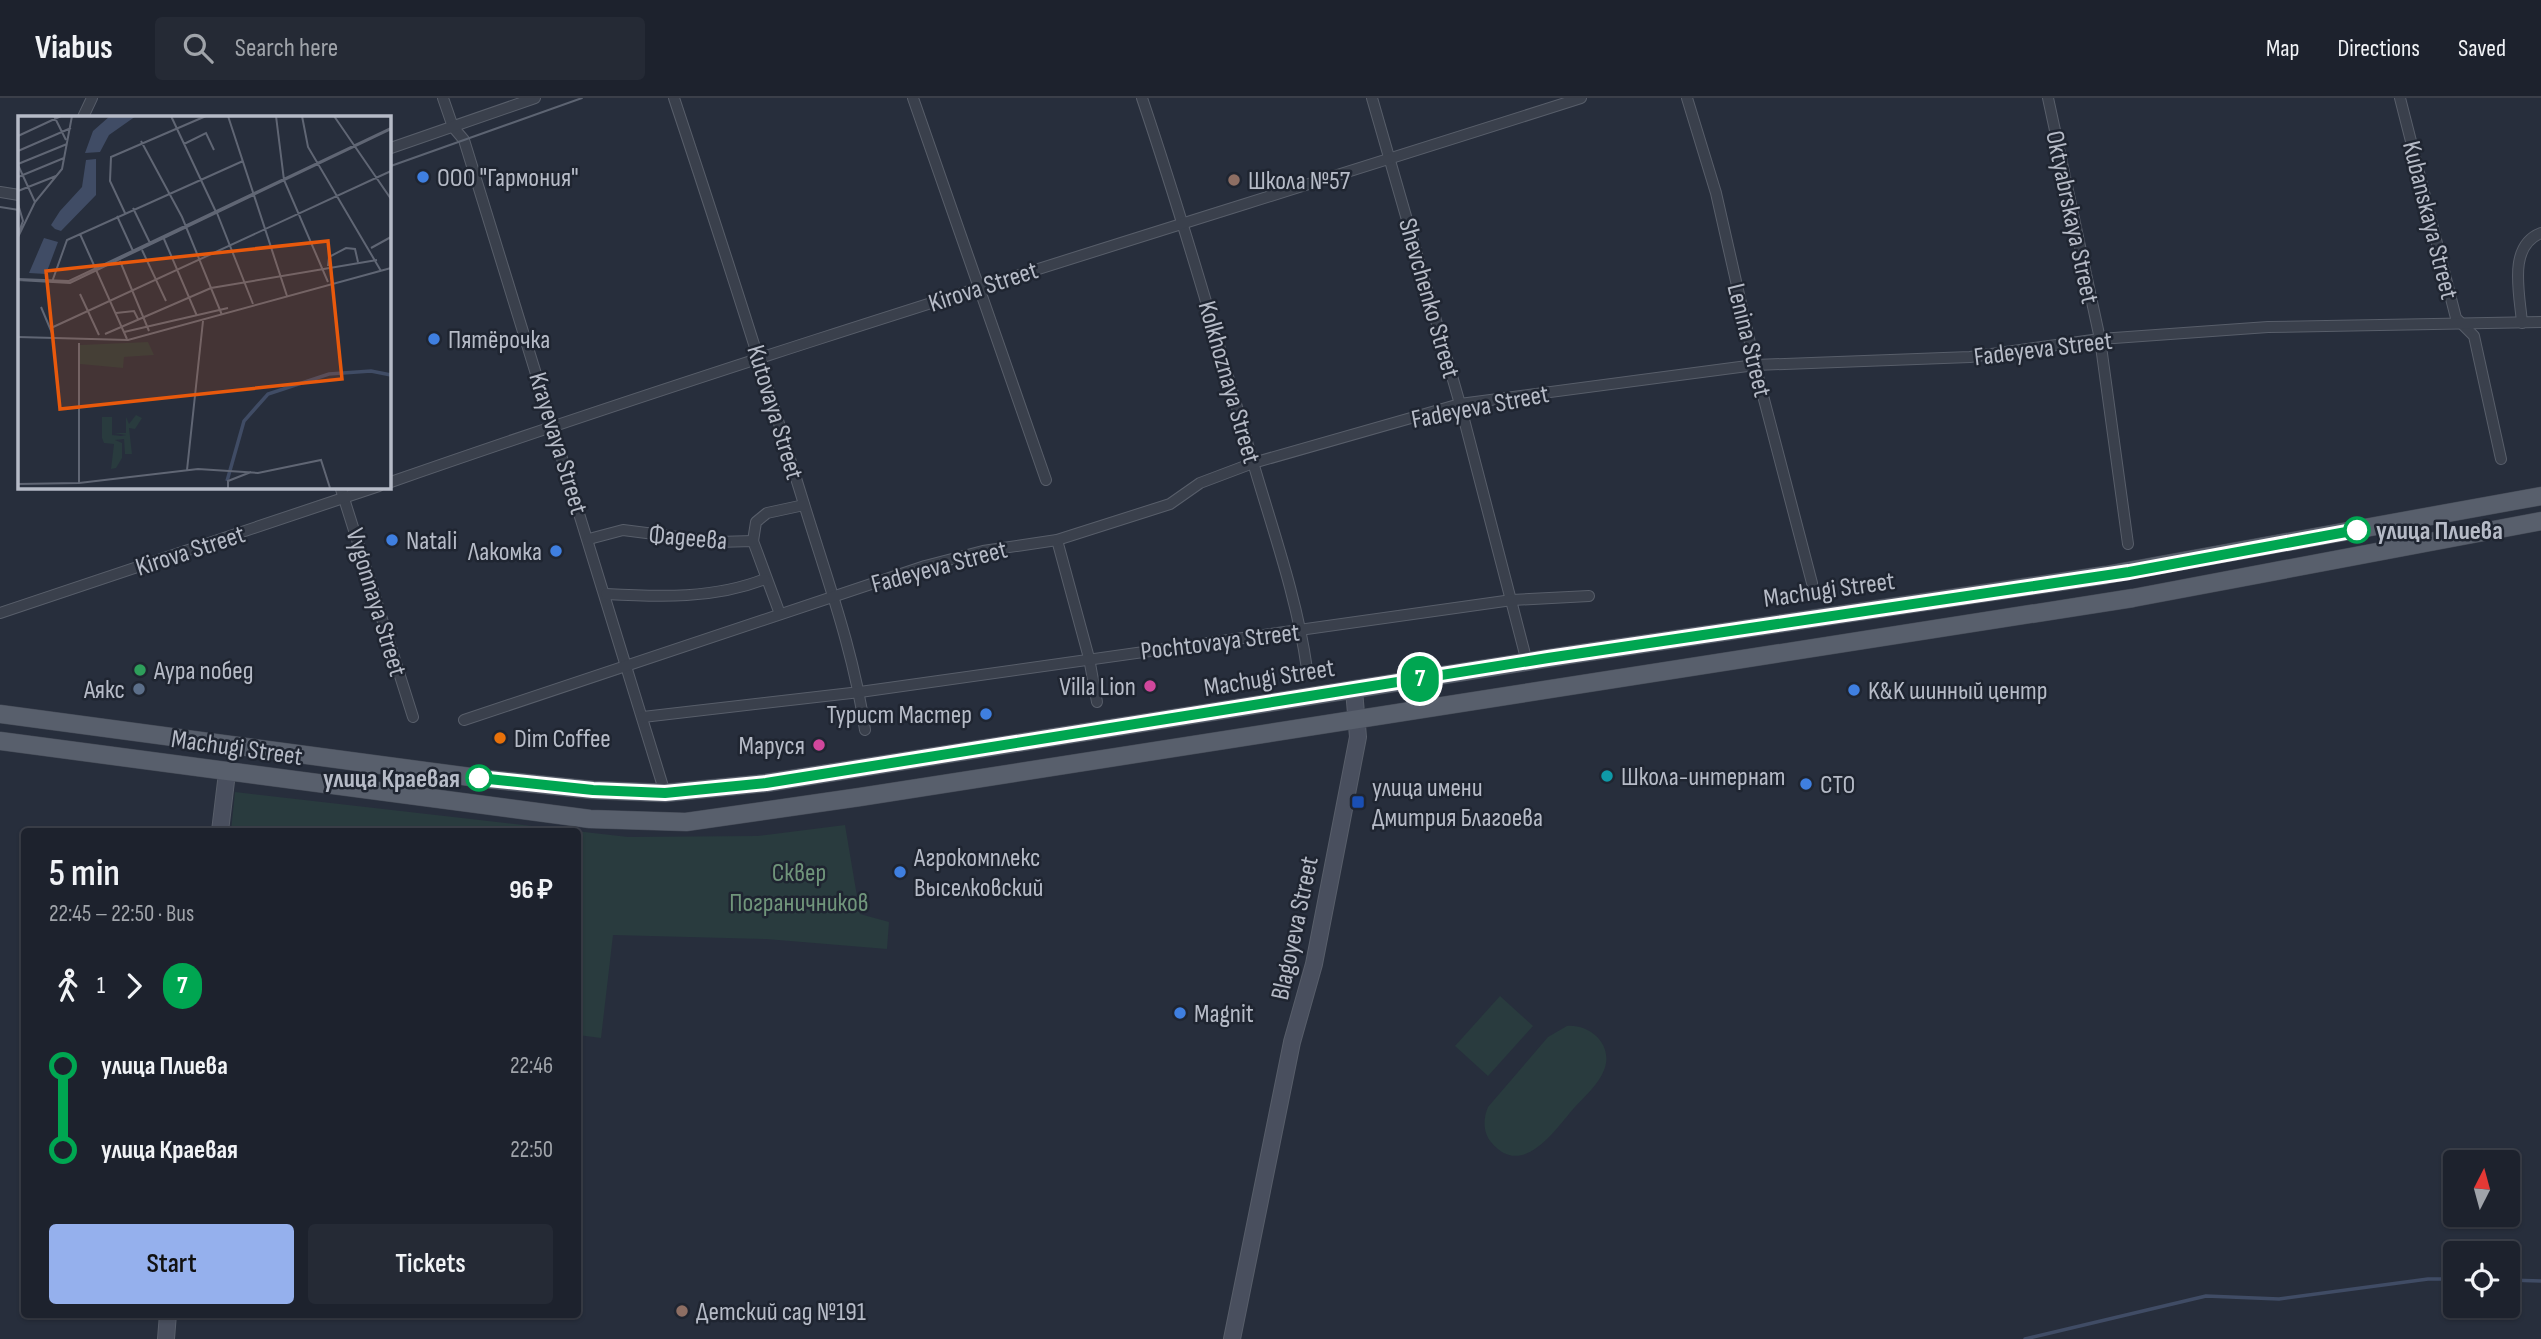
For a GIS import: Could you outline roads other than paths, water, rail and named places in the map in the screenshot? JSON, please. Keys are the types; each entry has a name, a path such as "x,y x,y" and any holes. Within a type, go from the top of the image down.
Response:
{"main road":[{"name":"Machugi Street","path":"0,714 478,778 593,790 665,793 780,781 1527,662 2129,572 2541,496"},
{"name":"Machugi Street","path":"0,741 590,819 686,822 1359,720 2133,598 2541,521"},
{"path":"1664,642 1657,649 1655,657 1660,666 1671,669"}],"street":[{"path":"83,116 92,98"},
{"name":"Krayevaya Street","path":"443,98 453,127 462,135 628,665 665,793"},
{"path":"390,148 535,98"},
{"name":"Kutovaya Street","path":"674,98 760,357 833,595 860,692 865,730"},
{"path":"913,98 1046,480"},
{"name":"Kolkhoznaya Street","path":"1142,98 1184,223 1302,631 1307,669"},
{"name":"Shevchenko Street","path":"1372,98 1460,404 1527,662"},
{"name":"Kirova Street","path":"390,482 760,357 1581,98"},
{"name":"Lenina Street","path":"1687,98 1716,193 1755,365 1812,583"},
{"name":"Oktyabrskaya Street","path":"2048,98 2100,339 2128,544"},
{"name":"Kubanskaya Street","path":"2400,98 2453,308 2456,317 2474,336 2501,459"},
{"path":"0,191 18,195"},
{"path":"2522,323 2518,266 2526,244 2541,233"},
{"name":"Fadeyeva Street","path":"464,720 833,595 982,551 1057,540 1170,504 1200,483 1253,463 1460,404 1755,365 1970,357 2100,339 2268,327 2541,322"},
{"name":"Vygonnaya Street","path":"341,488 412,717"},
{"name":"Kirova Street","path":"0,613 374,488"},
{"path":"753,541 756,522 767,513 804,505"},
{"name":"Фадеева","path":"589,539 623,530 717,542 753,541 780,614"},
{"path":"1057,540 1089,657 1097,702"},
{"path":"606,594 654,597 738,590 765,579"},
{"name":"Pochtovaya Street","path":"643,716 860,692 1089,657 1302,631 1513,600 1589,596"},
{"name":"Blagoyeva Street","path":"1232,1339 1292,1042 1314,964 1359,737 1354,690"},
{"path":"220,828 227,773"},
{"path":"166,1339 168,1318"}],"waterway":[{"path":"2025,1339 2206,1296 2279,1299 2443,1279"},
{"path":"2520,1280 2541,1281"}],"tram line":[{"path":"390,166 582,98"},
{"path":"0,207 18,210"}],"place":[{"name":"ООО \"Гармония\"","path":"423,177"},
{"name":"Школа №57","path":"1234,180"},
{"name":"Пятёрочка","path":"434,339"},
{"name":"улица Плиева","path":"2357,530"},
{"name":"Natali","path":"392,540"},
{"name":"Лакомка","path":"556,551"},
{"name":"Аура побед","path":"140,670"},
{"name":"Villa Lion","path":"1150,686"},
{"name":"Аякс","path":"139,689"},
{"name":"K&K шинный центр","path":"1854,690"},
{"name":"Турист Мастер","path":"986,714"},
{"name":"Dim Coffee","path":"500,738"},
{"name":"Маруся","path":"819,745"},
{"name":"Школа-интернат","path":"1607,776"},
{"name":"улица Краевая","path":"479,778"},
{"name":"СТО","path":"1806,784"},
{"name":"улица имени Дмитрия Благоева","path":"1358,802"},
{"name":"Агрокомплекс Выселковский","path":"900,872"},
{"name":"Magnit","path":"1180,1013"},
{"name":"Детский сад №191","path":"682,1311"}],"park label":[{"name":"Сквер Пограничников","path":"799,887"}]}
